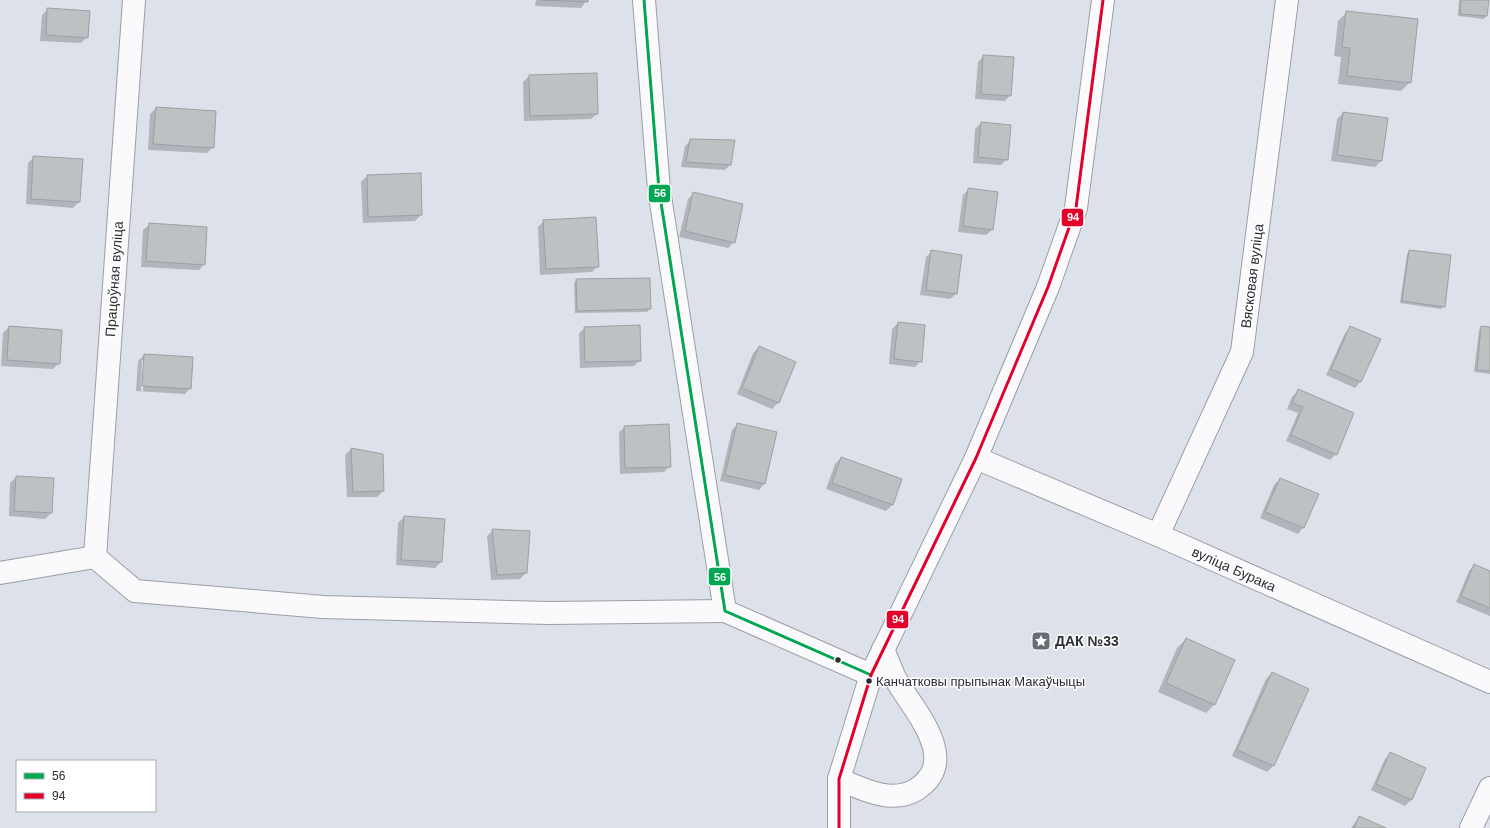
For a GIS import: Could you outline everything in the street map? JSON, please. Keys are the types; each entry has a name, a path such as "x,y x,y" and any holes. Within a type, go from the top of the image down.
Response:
{"street":[{"name":"Працоўная вуліца","path":"95,557 134,0"},
{"path":"644,0 659,190 725,610"},
{"path":"839,828 839,779 871,674 976,458 1048,287 1076,208 1103,0"},
{"name":"Вясковая вуліца","path":"1158,535 1242,352 1287,0"},
{"name":"вуліца Бурака","path":"976,458 1158,535 1490,682"},
{"path":"0,573 95,557 135,591 308,605 549,613 725,610 871,674"},
{"path":"839,779 867,791 891,796 911,793 923,785 933,772 936,758 930,733 896,678 883,649"},
{"path":"1471,828 1490,788"}],"building":[{"path":"541,0 588,0 588,2"},
{"path":"1461,0 1489,0 1487,16 1460,14"},
{"path":"47,8 90,11 88,38 46,35"},
{"path":"1346,11 1418,19 1411,83 1347,76 1350,48 1342,47"},
{"path":"983,55 1014,57 1011,96 981,94"},
{"path":"597,73 598,114 530,116 529,75"},
{"path":"156,107 216,111 214,148 153,144"},
{"path":"1343,112 1388,118 1382,161 1337,155"},
{"path":"981,122 1011,125 1008,160 978,157"},
{"path":"690,139 735,140 731,165 686,162"},
{"path":"33,156 83,159 80,202 31,199"},
{"path":"421,173 422,215 368,217 367,175"},
{"path":"968,188 998,192 993,230 963,226"},
{"path":"693,192 743,204 735,243 685,231"},
{"path":"596,217 599,267 546,269 543,220"},
{"path":"149,223 207,227 205,265 146,261"},
{"path":"931,250 962,255 957,294 926,290"},
{"path":"1409,250 1451,255 1445,307 1402,301"},
{"path":"650,278 651,309 577,311 576,279"},
{"path":"898,322 925,325 922,362 894,359"},
{"path":"640,325 641,361 585,362 584,327"},
{"path":"9,326 62,330 60,364 7,360"},
{"path":"1350,326 1381,339 1361,382 1331,369"},
{"path":"1481,326 1490,327 1490,371 1477,370"},
{"path":"759,346 796,362 779,403 742,388"},
{"path":"144,354 193,357 191,389 142,386"},
{"path":"1298,389 1354,413 1337,455 1291,435 1303,407 1292,403"},
{"path":"737,423 777,432 765,484 725,475"},
{"path":"669,424 671,467 625,468 624,426"},
{"path":"351,448 383,454 384,491 353,492"},
{"path":"841,457 902,479 893,505 832,483"},
{"path":"16,476 54,478 52,513 14,511"},
{"path":"1280,478 1319,494 1304,528 1265,512"},
{"path":"404,516 445,519 442,562 401,560"},
{"path":"492,529 530,531 527,573 497,575"},
{"path":"1474,564 1490,571 1490,608 1461,596"},
{"path":"1186,638 1235,660 1215,705 1166,683"},
{"path":"1272,672 1309,689 1274,766 1237,750"},
{"path":"1390,752 1426,768 1412,800 1376,784"},
{"path":"1359,816 1386,828 1354,828"}],"transit line":[{"name":"56","path":"644,0 659,190 725,611 871,675"},
{"name":"94","path":"839,828 839,779 871,675 976,458 1048,287 1076,208 1103,0"}],"place":[{"name":"ДАК №33","path":"1041,641"},
{"name":"Канчатковы прыпынак Макаўчыцы","path":"869,681"}]}
